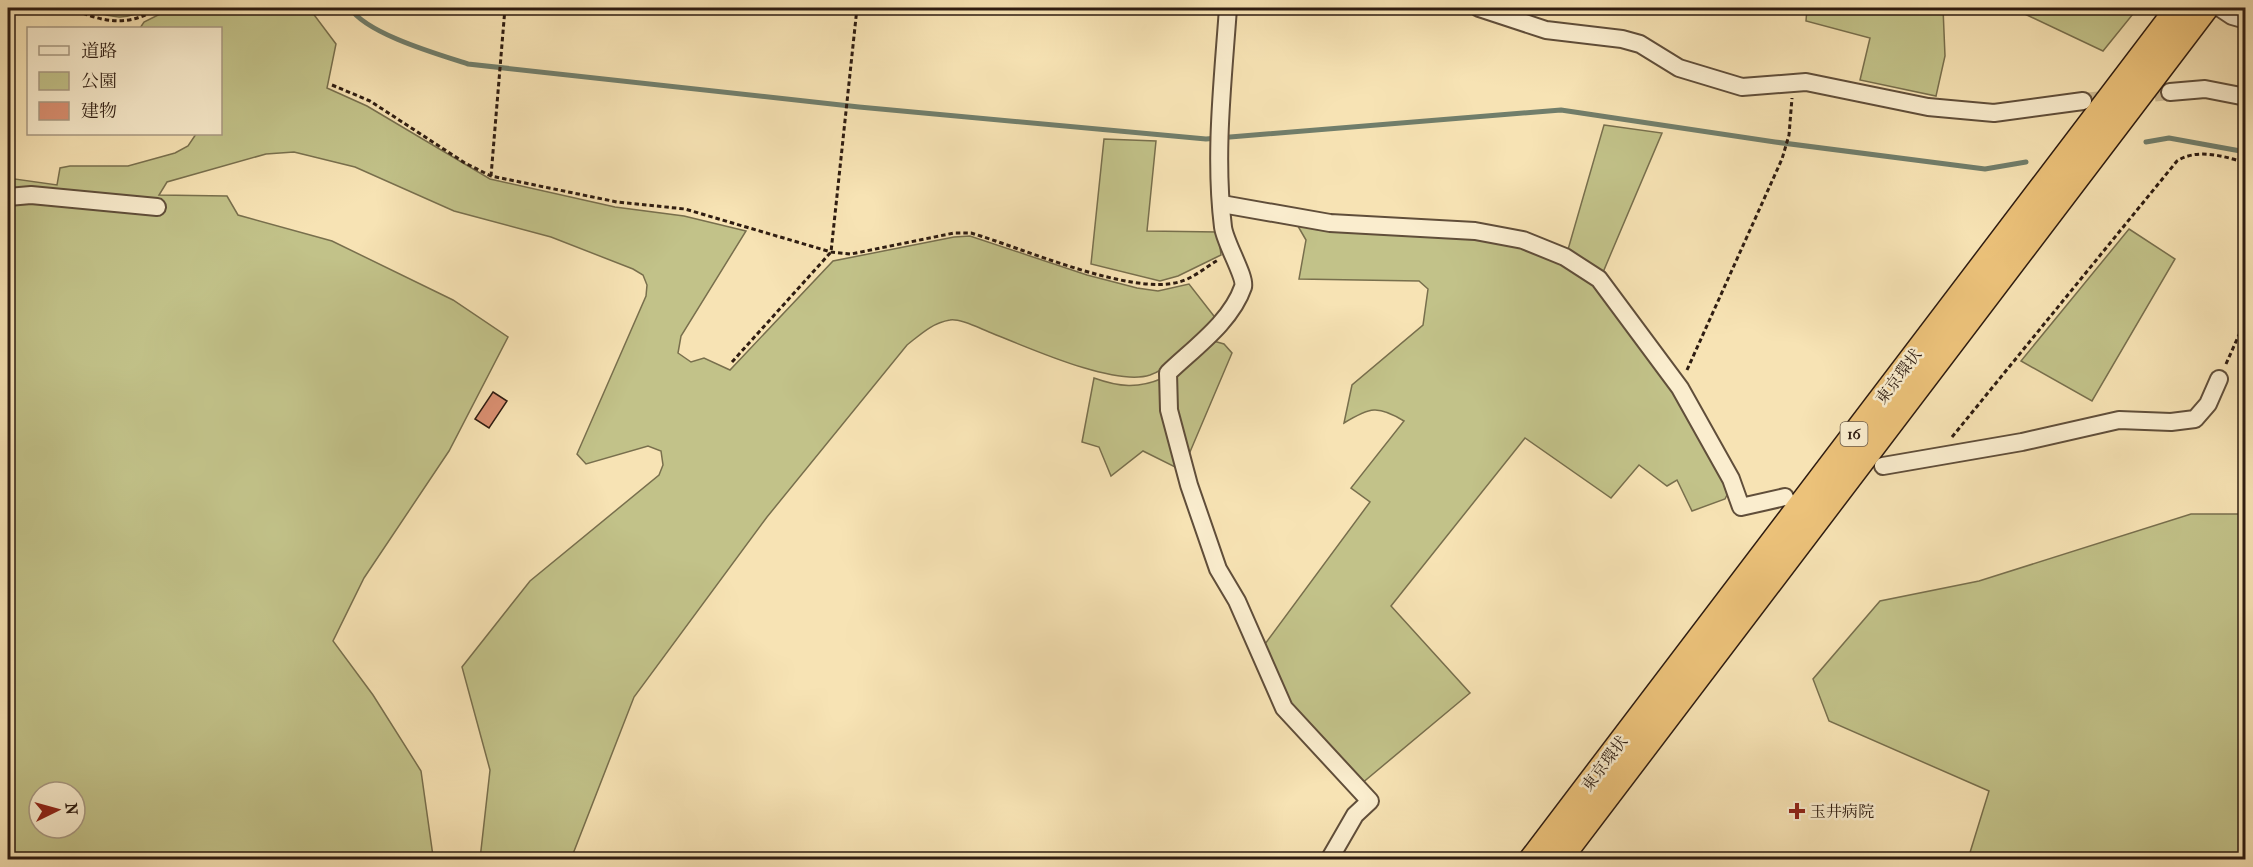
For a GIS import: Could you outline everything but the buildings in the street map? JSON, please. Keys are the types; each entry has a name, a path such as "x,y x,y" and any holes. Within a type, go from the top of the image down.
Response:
{"highway":[{"name":"東京環状","path":"1531,860 2178,8"},
{"name":"東京環状","path":"1559,860 2217,9"}],"street":[{"path":"1228,8 1219,146 1223,229 1230,253 1244,278 1244,286 1229,314 1168,373 1169,410 1202,529 1218,569 1237,601 1284,708 1370,801 1354,815 1329,860"},
{"path":"1479,8 1546,30 1622,39 1640,44 1679,68 1726,84 1760,87 1806,82 1928,107 1994,112 2083,101"},
{"path":"2217,9 2246,10"},
{"path":"2217,9 2246,20"},
{"path":"2170,92 2205,89 2246,97"},
{"path":"8,197 31,195 157,207"},
{"path":"1222,204 1330,223 1475,231 1523,240 1566,257 1599,279 1680,388 1731,479 1741,507 1785,497"},
{"path":"1883,466 2022,442 2119,420 2171,422 2195,419 2208,404 2219,380"}],"path":[{"path":"69,8 126,22 137,21 155,10"},
{"path":"491,176 506,8"},
{"path":"732,362 831,252 857,8"},
{"path":"1680,388 1699,339 1782,159 1789,135 1793,82"},
{"path":"332,85 370,101 465,163 491,176 617,202 685,208 831,252 851,254 954,233 971,233 1099,274 1138,284 1158,286 1181,282 1230,253"},
{"path":"1936,458 2177,161 2186,155 2198,153 2246,163"},
{"path":"2219,380 2246,319"}],"green space":[{"path":"81,8 147,8 130,16 115,17"},
{"path":"152,8 309,8 336,44 327,88 367,106 490,179 615,207 684,216 746,231 681,336 678,353 691,362 704,358 730,370 833,261 954,237 970,236 1087,275 1137,288 1158,291 1189,284 1217,320 1168,365 1150,375 1134,377 1115,375 1069,363 959,320 944,321 922,333 907,345 767,517 634,697 571,859 480,859 490,770 462,667 530,581 659,475 663,465 661,451 648,446 586,464 577,454 646,296 647,285 643,275 551,237 454,211 355,167 294,152 266,154 167,182 159,195 227,196 238,215 332,241 453,300 508,337 449,451 364,578 333,641 373,695 421,771 433,856 439,859 8,860 8,178 57,185 60,168 128,166 175,153 188,146 195,135 222,135 222,27 141,27 144,22 160,14"},
{"path":"1807,8 1943,8 1945,56 1936,96 1860,80 1870,38 1806,21"},
{"path":"2012,8 2124,8 2133,14 2103,51"},
{"path":"1604,125 1662,133 1601,277 1567,253"},
{"path":"1104,139 1156,141 1147,231 1218,232 1221,255 1178,276 1160,281 1091,264"},
{"path":"1295,221 1476,236 1521,246 1563,260 1598,283 1671,385 1729,491 1725,499 1692,511 1677,480 1667,486 1639,465 1611,498 1525,438 1391,606 1470,693 1361,784 1288,704 1262,648 1370,502 1351,488 1404,421 1387,412 1374,410 1344,423 1352,385 1423,325 1428,289 1419,281 1299,279 1306,240"},
{"path":"2129,229 2175,259 2092,401 2021,361"},
{"path":"1210,340 1224,344 1232,353 1187,459 1174,407 1175,374"},
{"path":"1094,378 1128,386 1154,382 1163,378 1181,470 1143,451 1111,476 1099,447 1082,442"},
{"path":"2191,514 2245,514 2245,859 1968,859 1989,791 1829,721 1813,679 1880,601 1979,581"}],"waterway":[{"path":"350,8 371,26 387,35 468,64 859,107 1206,139 1561,110 1775,142 1985,169 2026,162"},
{"path":"2146,142 2169,138 2246,152"}],"tunnel":[{"path":"2083,101 2170,92"}],"place":[{"name":"玉井病院","path":"1797,811"}]}
